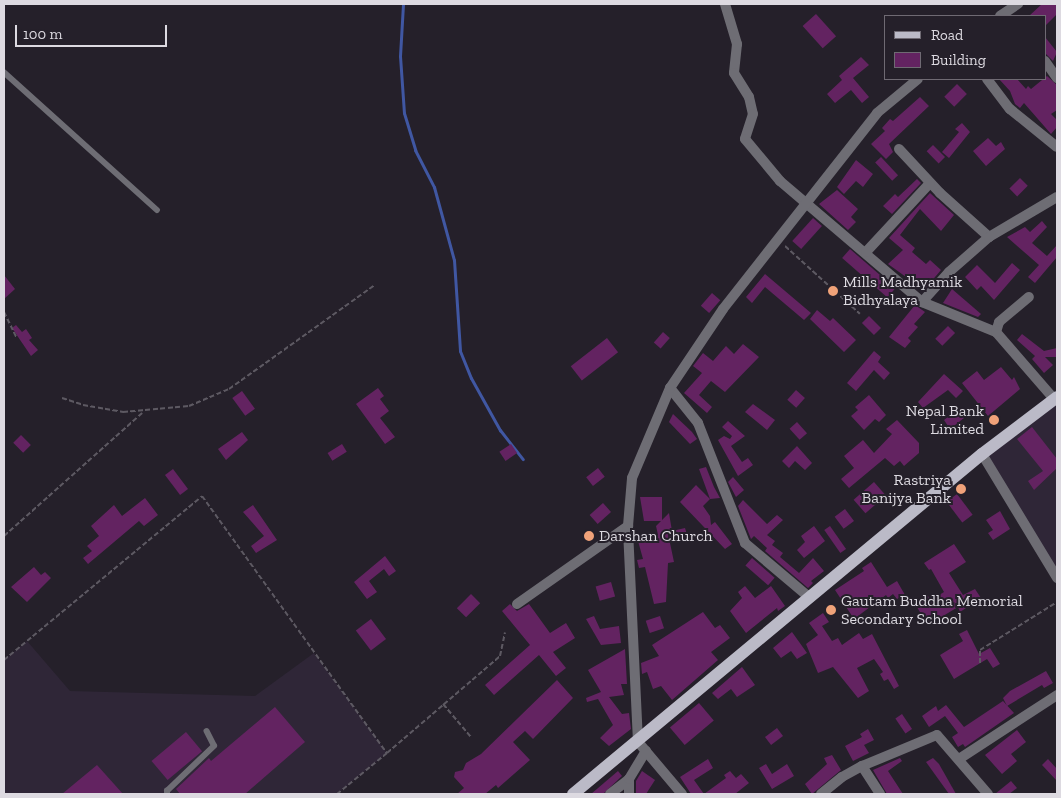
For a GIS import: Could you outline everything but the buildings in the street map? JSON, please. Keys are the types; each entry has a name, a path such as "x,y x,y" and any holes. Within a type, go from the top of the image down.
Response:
{"main road":[{"path":"573,794 642,746 810,598 982,454 1056,398"}],"street":[{"path":"725,4 737,44 734,73 749,97 753,114 745,139 780,181 866,252 922,302 996,332 1056,398"},
{"path":"1006,15 1018,4"},
{"path":"1046,62 1057,78"},
{"path":"629,794 629,779 642,746 628,526 632,478 670,388 723,309 877,113 917,80"},
{"path":"987,80 997,96 1057,147"},
{"path":"899,149 930,183 989,237"},
{"path":"866,252 930,183"},
{"path":"922,302 949,272 989,237 1057,197"},
{"path":"996,332 999,322 1029,297"},
{"path":"670,388 698,424 745,543 810,598"},
{"path":"982,454 1057,578"},
{"path":"517,604 628,526"},
{"path":"959,759 1057,695"},
{"path":"821,794 842,777 862,766 937,735 988,794"},
{"path":"642,746 682,794"},
{"path":"862,766 880,794"},
{"path":"610,794 629,779"}],"lane":[{"path":"4,72 157,210"},
{"path":"167,794 167,790 214,746 207,732"}],"path":[{"path":"777,240 860,314"},
{"path":"62,398 83,405 142,413 190,406 217,396 375,285"},
{"path":"4,312 16,337"},
{"path":"4,536 142,413"},
{"path":"4,660 202,496 386,753"},
{"path":"980,663 980,650 1057,602"},
{"path":"337,794 500,656 505,633"},
{"path":"443,704 472,737"}],"shaded area":[{"path":"1057,397 1057,578 982,454"},
{"path":"27,641 70,691 255,696 314,653 387,753 337,794 4,794 4,660"}],"waterway":[{"path":"403,4 400,56 404,113 415,150 434,187 454,260 460,351 471,378 500,430 523,459"}],"place":[{"name":"Mills Madhyamik Bidhyalaya","path":"833,291"},
{"name":"Nepal Bank Limited","path":"994,420"},
{"name":"Rastriya Banijya Bank","path":"961,489"},
{"name":"Darshan Church","path":"589,536"},
{"name":"Gautam Buddha Memorial Secondary School","path":"831,610"}]}
